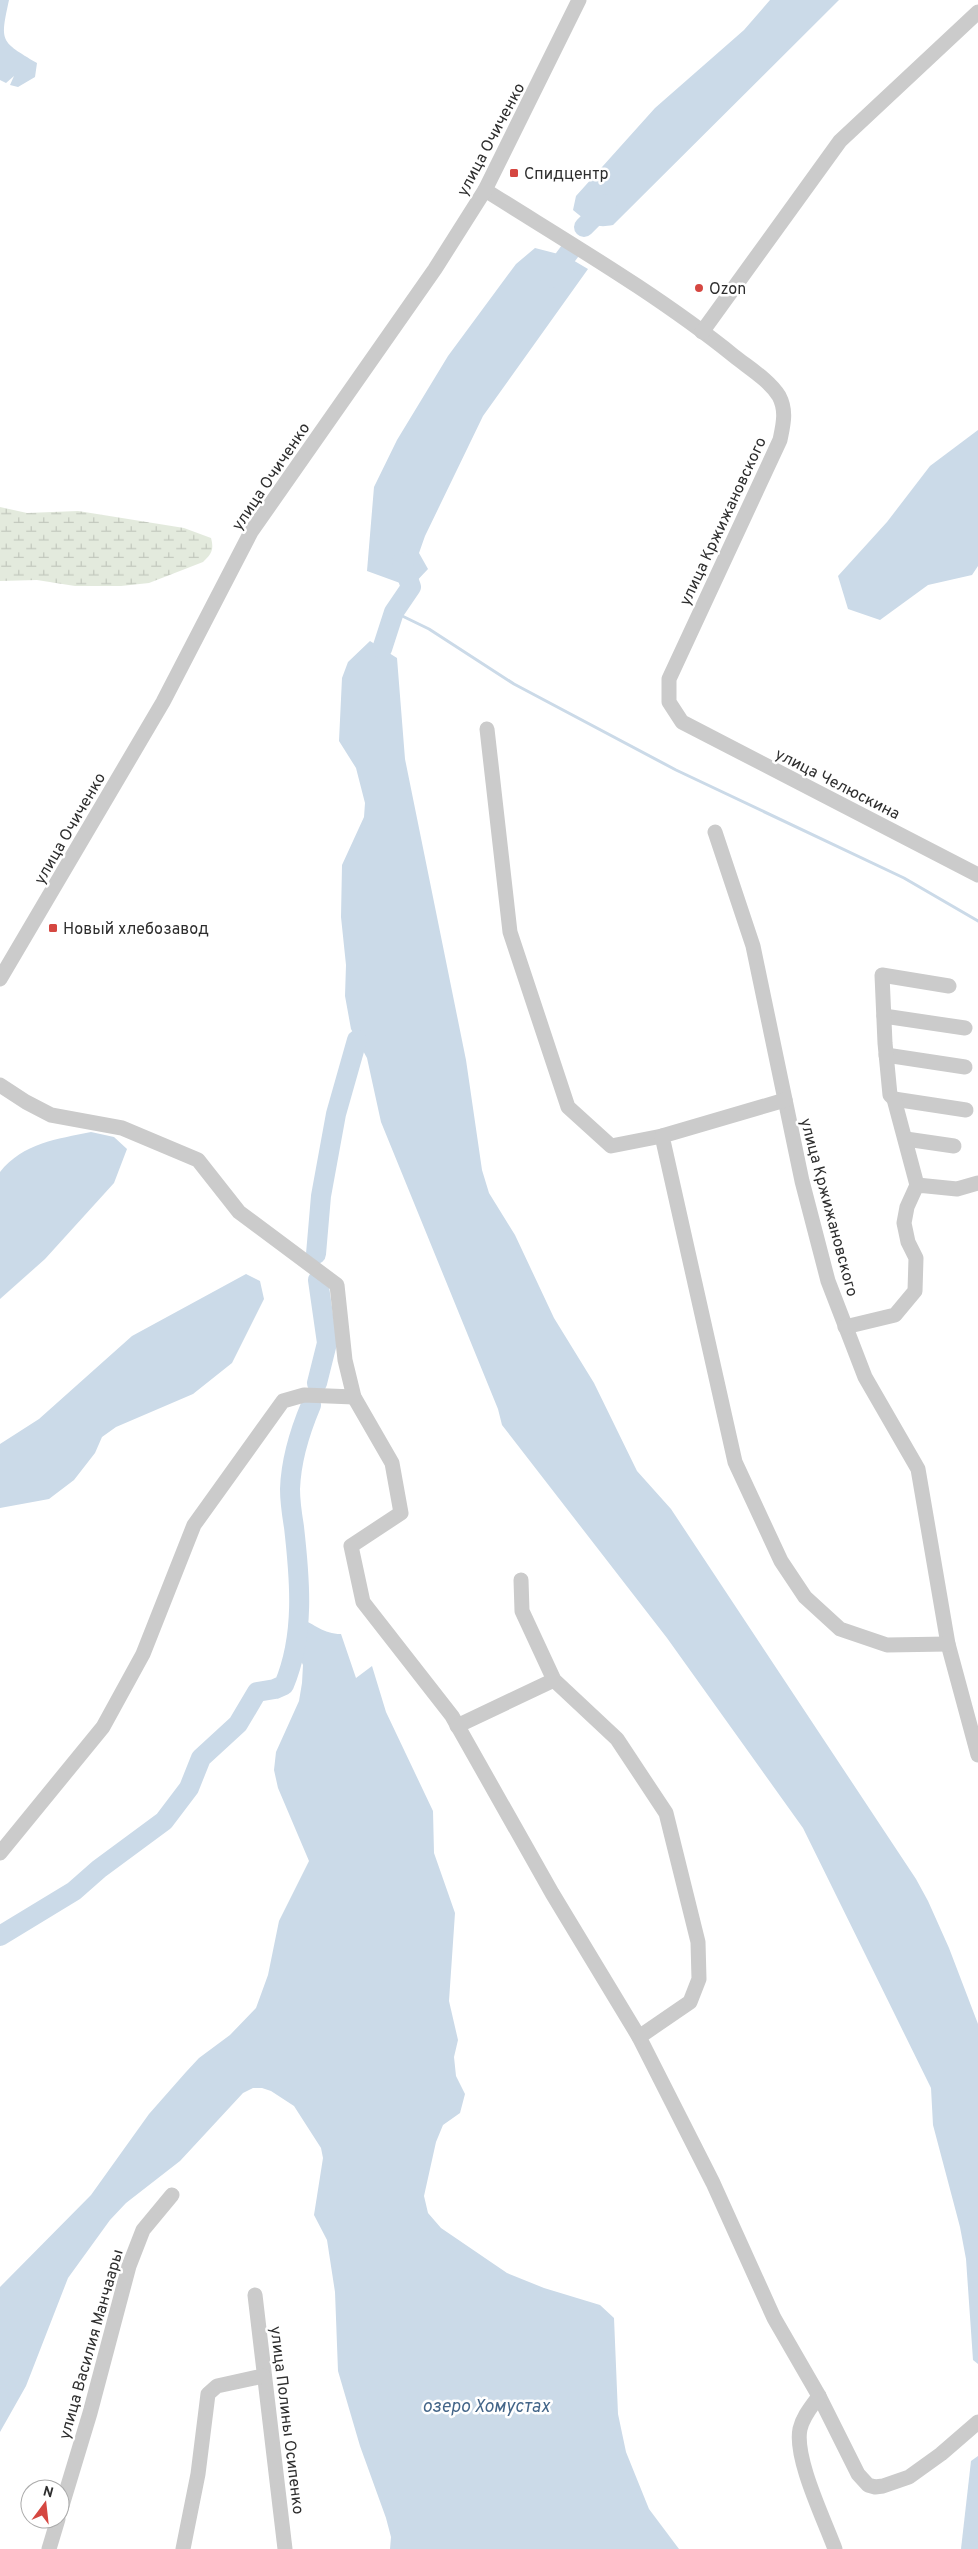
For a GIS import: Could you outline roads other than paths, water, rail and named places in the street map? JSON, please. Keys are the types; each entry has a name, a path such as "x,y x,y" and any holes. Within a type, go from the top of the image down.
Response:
{"street":[{"name":"улица Очиченко","path":"0,979 163,702 251,532 435,269 485,190 579,0"},
{"path":"702,332 840,141 978,12"},
{"name":"улица Кржижановского","path":"485,190 603,264 702,332 768,383 779,396 785,413 780,440 669,679 669,702 682,722"},
{"name":"улица Челюскина","path":"682,722 978,875"},
{"path":"487,729 510,932 568,1107 611,1146 662,1136 785,1100"},
{"name":"улица Кржижановского","path":"715,832 753,946 802,1181 828,1281 864,1377 918,1469 948,1644 978,1755"},
{"path":"845,1327 896,1316 915,1292 916,1258 908,1242 904,1223 907,1207 917,1185 894,1099 890,1095 882,974 949,986"},
{"path":"884,1016 965,1028"},
{"path":"886,1055 965,1067"},
{"path":"0,1085 51,1115 122,1128 198,1160 239,1212 337,1285 345,1360 354,1397 392,1463 401,1513 351,1546 363,1602 457,1726 552,1893 639,2036 713,2183 774,2318 819,2396 858,2474 868,2485 875,2486 883,2486 909,2477 929,2463 978,2422"},
{"path":"894,1099 966,1110"},
{"path":"662,1136 735,1462 781,1561 805,1597 840,1629 887,1645 948,1644"},
{"path":"906,1139 954,1146"},
{"path":"917,1185 957,1189 978,1183"},
{"path":"0,1853 103,1727 143,1654 194,1525 283,1401 304,1394 354,1397"},
{"path":"521,1580 522,1611 554,1680 617,1739 666,1813 698,1942 699,1979 690,2002 639,2036"},
{"path":"457,1726 554,1680"},
{"name":"улица Василия Манчаары","path":"69,2479 132,2257 143,2230 172,2195"},
{"name":"улица Полины Осипенко","path":"255,2295 263,2376 285,2549"},
{"path":"183,2549 198,2474 208,2394 217,2386 263,2376"},
{"path":"819,2396 803,2418 799,2440 801,2457 835,2549"},
{"path":"49,2549 55,2529"}],"water":[{"path":"0,0 9,0 4,24 6,39 16,50 37,63 35,77 18,87 10,85 14,76 6,83 0,80"},
{"path":"770,0 839,0 613,225 596,225 587,221 573,210 576,196 655,108 744,30"},
{"path":"535,248 566,256 588,269 483,416 425,536 419,553 428,569 411,587 367,571 374,487 397,440 448,356 516,264"},
{"path":"978,430 978,566 972,575 928,585 880,620 848,609 838,576 887,522 930,466"},
{"path":"370,641 397,658 405,759 466,1060 482,1170 489,1193 515,1235 554,1318 594,1383 637,1471 671,1509 916,1879 949,1948 978,2024 978,2364 973,2360 966,2259 960,2227 933,2125 931,2088 803,1828 667,1638 502,1425 498,1409 381,1122 367,1058 351,1029 345,996 346,965 341,917 342,865 364,817 365,803 356,768 339,741 342,678 348,662"},
{"path":"91,1132 114,1137 127,1149 114,1183 45,1259 0,1299 0,1172 19,1154 30,1148 53,1140"},
{"path":"246,1274 260,1281 264,1299 232,1363 193,1394 116,1427 102,1437 95,1453 74,1480 49,1499 0,1508 0,1444 39,1419 132,1336"},
{"name":"озеро Хомустах","path":"299,1618 324,1631 341,1634 356,1678 372,1666 386,1712 433,1811 434,1853 455,1913 449,2001 458,2040 454,2057 456,2076 465,2094 460,2113 443,2125 436,2142 424,2196 428,2213 441,2228 507,2273 544,2288 600,2305 614,2318 618,2414 626,2452 649,2509 679,2549 390,2549 391,2537 386,2518 360,2446 338,2371 335,2292 327,2240 314,2215 323,2158 321,2148 294,2106 271,2091 262,2088 253,2088 243,2093 180,2161 126,2203 110,2220 68,2278 26,2386 0,2432 0,2287 91,2195 149,2114 186,2072 199,2058 230,2035 256,2008 268,1975 279,1921 309,1861 278,1788 274,1770 276,1752 299,1701 302,1683 303,1665 295,1649 291,1634"},
{"path":"978,2456 978,2549 961,2549 971,2461"}],"waterway":[{"path":"584,227 607,204"},
{"path":"550,278 570,251"},
{"path":"382,649 394,612 411,587 402,562"},
{"path":"394,612 429,629 514,684 676,770 904,878 978,921"},
{"path":"316,1254 321,1196 336,1114 357,1040"},
{"path":"317,1383 327,1343 318,1280"},
{"path":"0,1936 74,1891 99,1869 164,1821 189,1788 201,1758 238,1724 257,1692 275,1689 284,1685 295,1647 299,1607 298,1567 290,1499 292,1467 303,1425 311,1405"}],"place":[{"name":"Спидцентр","path":"514,173"},
{"name":"Ozon","path":"699,288"},
{"name":"Новый хлебозавод","path":"53,928"}]}
